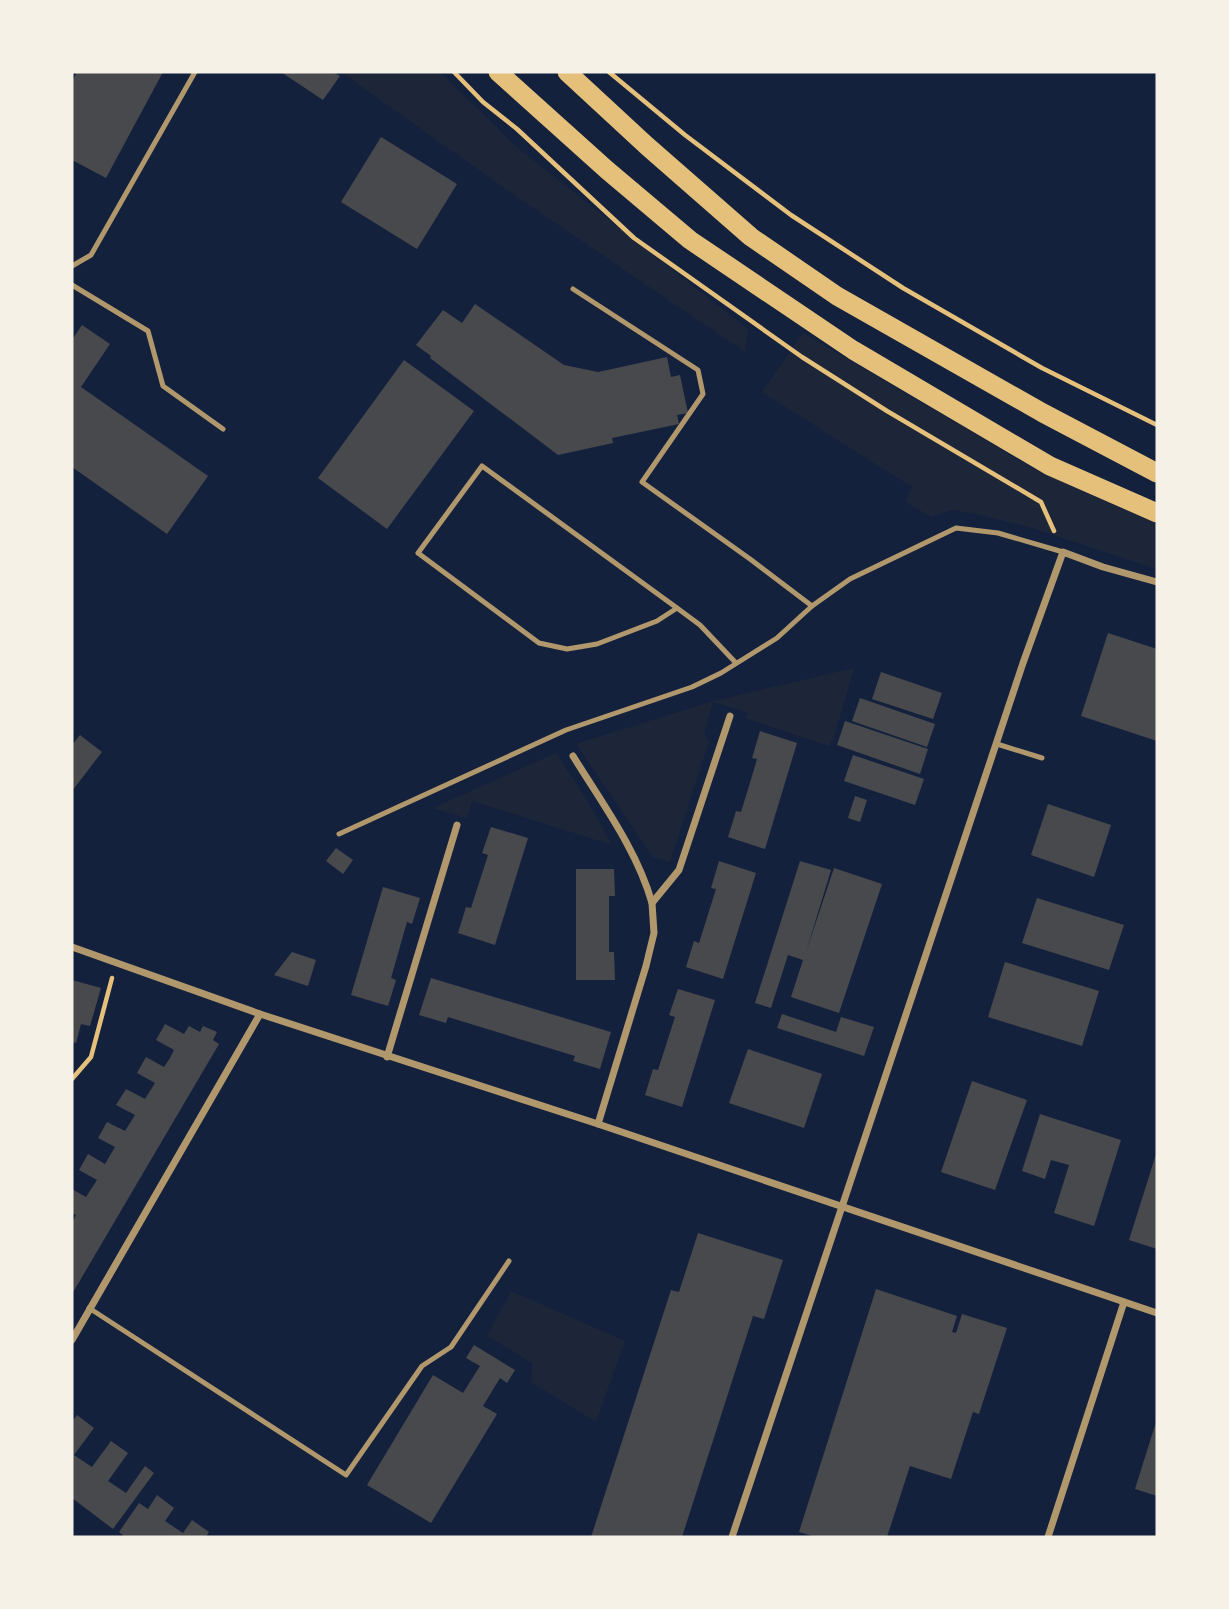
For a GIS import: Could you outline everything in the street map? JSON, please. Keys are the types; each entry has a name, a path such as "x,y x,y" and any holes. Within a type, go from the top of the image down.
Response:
{"highway":[{"path":"498,72 690,240 766,291 853,349 1050,466 1157,513"},
{"path":"567,72 751,237 837,296 1043,413 1157,473"}],"street":[{"path":"734,1537 842,1205 1063,552 1156,582"},
{"path":"652,903 679,870 730,716"},
{"path":"573,756 645,877 652,903 654,933 646,966 598,1124"},
{"path":"387,1057 457,825"},
{"path":"72,947 387,1057 842,1205 1157,1313"},
{"path":"72,1340 260,1014"},
{"path":"1048,1537 1124,1302"}],"lane":[{"path":"72,266 91,255 195,72"},
{"path":"72,285 148,331 163,386 223,429"},
{"path":"573,289 698,370 703,394 642,482 812,606"},
{"path":"677,608 657,621 597,644 567,649 539,643 418,552 482,466 677,608 700,625 736,663"},
{"path":"339,834 566,730 692,687 777,638 812,606 849,579 956,528 998,533 1063,552"},
{"path":"997,744 1042,758"},
{"path":"89,1308 346,1475 422,1366 451,1347 509,1261"}],"path":[{"path":"609,72 685,135 791,215 847,252 903,288 1042,368 1157,425"},
{"path":"72,1079 91,1057 116,962"}],"shaded area":[{"path":"341,72 440,72 519,149 748,329 745,352 507,190"},
{"path":"803,333 1036,470 1157,524 1157,569 1029,527 951,510 932,517 905,502 912,487 762,392"},
{"path":"854,668 833,741 829,746 745,718 747,712 713,702 704,734 709,741 670,862 653,857 576,744 713,701"},
{"path":"556,753 612,845 472,801 467,818 433,808"},
{"path":"511,1291 625,1341 596,1422 531,1382 532,1363 487,1336"}],"building":[{"path":"77,72 163,72 106,178 72,160 72,82"},
{"path":"281,72 333,72 340,76 323,100"},
{"path":"381,137 457,184 417,249 341,202"},
{"path":"475,304 564,365 598,372 667,357 671,377 680,375 688,413 677,415 679,424 612,438 613,443 558,455 416,345 443,310 462,323"},
{"path":"82,325 110,344 81,387 208,476 167,534 72,467 72,340"},
{"path":"404,360 474,411 387,529 318,478"},
{"path":"1108,633 1157,649 1157,741 1081,716"},
{"path":"881,672 942,693 933,719 872,699"},
{"path":"860,698 935,724 927,747 852,721"},
{"path":"845,721 928,749 920,774 837,745"},
{"path":"760,731 797,743 765,849 728,837 736,811 741,812 749,786 757,759 752,758"},
{"path":"80,735 102,752 72,791 72,745"},
{"path":"853,755 924,779 915,805 844,781"},
{"path":"855,796 867,800 860,822 848,818"},
{"path":"1048,804 1111,825 1094,877 1031,855"},
{"path":"491,827 528,838 495,945 458,933 466,907 471,908 488,855 482,853"},
{"path":"336,848 353,860 343,874 326,861"},
{"path":"719,861 756,873 723,979 686,967 694,941 699,943 716,889 711,888"},
{"path":"800,861 831,870 806,952 834,868 882,884 839,1013 791,997 803,960 788,955 771,1008 755,1003"},
{"path":"576,869 614,869 615,896 609,896 609,952 614,952 615,980 576,980"},
{"path":"383,887 420,898 412,924 407,922 391,978 396,980 388,1006 351,995"},
{"path":"1037,898 1124,925 1109,970 1022,943"},
{"path":"292,952 316,960 308,986 274,975"},
{"path":"1005,962 1099,991 1082,1046 988,1017"},
{"path":"431,978 611,1032 600,1069 573,1061 575,1056 448,1017 446,1023 419,1015"},
{"path":"72,980 101,988 90,1026 81,1024 76,1043 72,1042"},
{"path":"678,989 715,1000 682,1107 645,1095 653,1069 658,1070 675,1017 669,1015"},
{"path":"782,1014 836,1032 841,1017 874,1027 864,1056 777,1028"},
{"path":"165,1024 184,1034 189,1026 200,1032 203,1026 217,1032 213,1040 219,1044 72,1294 72,1223 76,1215 72,1213 72,1189 86,1197 97,1180 79,1170 88,1154 105,1164 115,1147 98,1138 107,1122 125,1131 135,1115 116,1105 126,1089 145,1099 155,1083 137,1073 146,1057 164,1067 170,1058 174,1050 156,1040"},
{"path":"748,1049 822,1074 804,1128 729,1103"},
{"path":"972,1081 1027,1100 995,1190 941,1172"},
{"path":"1040,1114 1121,1140 1094,1226 1054,1213 1069,1165 1051,1160 1045,1179 1022,1171"},
{"path":"1157,1151 1157,1249 1129,1240"},
{"path":"698,1233 783,1260 764,1319 753,1316 682,1537 591,1537 671,1290 679,1292"},
{"path":"876,1289 957,1316 952,1332 956,1333 962,1314 1007,1328 979,1414 973,1412 951,1479 910,1466 887,1537 816,1537 799,1532"},
{"path":"474,1345 515,1370 507,1383 500,1378 483,1406 497,1414 431,1523 367,1485 433,1375 463,1393 480,1366 466,1358"},
{"path":"77,1415 94,1428 74,1455 92,1467 111,1441 128,1453 108,1481 126,1493 145,1466 154,1473 113,1529 72,1498 72,1422"},
{"path":"1157,1419 1157,1496 1135,1489"},
{"path":"157,1495 174,1508 165,1521 183,1533 192,1520 209,1532 206,1537 125,1537 119,1532 139,1503 148,1509"}]}
